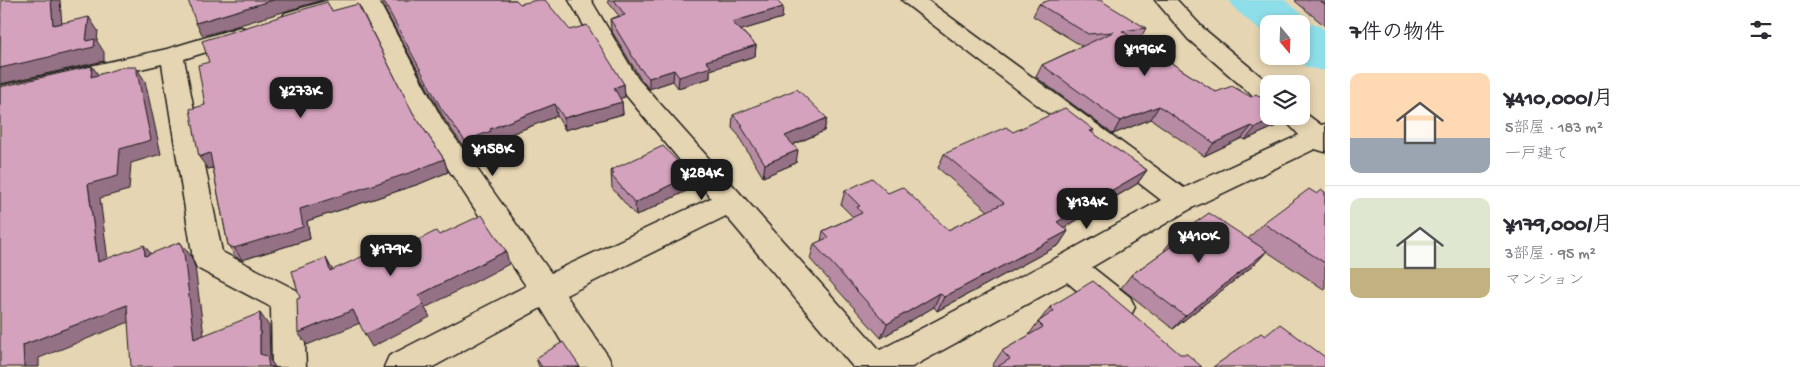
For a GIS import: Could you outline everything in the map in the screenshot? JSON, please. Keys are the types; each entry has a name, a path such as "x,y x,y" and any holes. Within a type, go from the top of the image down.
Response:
{"street":[{"path":"0,94 172,55 351,0"},
{"path":"367,0 432,125 546,290 596,367"},
{"path":"580,0 629,84 874,367"},
{"path":"913,0 1182,201"},
{"path":"1166,0 1196,34 1260,88"},
{"path":"172,55 208,259 287,300 289,367"},
{"path":"880,367 1069,266 1182,201 1322,137 1305,125"},
{"path":"401,367 546,290 730,201"},
{"path":"1069,266 1138,323"}],"building":[{"path":"1,0 51,0 53,25 89,17 86,41 95,39 94,47 0,68"},
{"path":"188,0 273,0 196,23"},
{"path":"383,0 516,0 520,4 545,0 570,30 587,25 624,84 614,88 622,102 564,118 555,104 490,129 491,131 465,141 441,108"},
{"path":"614,0 776,0 783,7 732,22 756,45 706,61 711,67 679,77 674,70 649,78 639,67 610,19 625,15"},
{"path":"1050,0 1100,0 1146,28 1122,31 1216,92 1232,86 1251,97 1256,94 1260,97 1262,125 1255,128 1252,126 1214,143 1159,106 1120,121 1042,65 1113,32 1088,34 1039,4"},
{"path":"327,2 332,11 358,4 413,113 444,159 415,171 300,209 303,227 234,248 228,245 210,153 199,157 190,109 205,105 198,65 209,62 202,41"},
{"path":"92,66 91,77 123,67 136,67 151,140 120,149 118,176 88,184 98,262 144,245 145,256 180,242 184,254 194,339 260,313 260,354 267,356 269,367 131,367 127,305 23,345 24,367 0,367 0,87"},
{"path":"797,89 827,118 785,136 798,150 765,164 741,126 743,125 733,115"},
{"path":"1065,108 1094,130 1090,131 1147,170 1057,222 1068,231 944,297 940,293 887,324 814,244 829,237 823,231 862,213 857,207 860,206 845,191 872,178 888,193 902,187 948,230 1004,203 944,154 1006,127 1013,132"},
{"path":"663,146 690,175 635,203 611,175 614,174 611,170"},
{"path":"1309,189 1317,194 1322,190 1325,192 1325,263 1263,223"},
{"path":"1209,213 1267,251 1185,316 1131,275 1180,240 1175,237"},
{"path":"482,215 506,251 419,295 424,305 365,335 353,310 298,333 297,299 300,298 292,271 326,258 330,271 390,244 394,252 436,231 439,235"},
{"path":"1093,281 1180,354 1187,354 1202,367 997,367 1010,359 1002,351 1043,327 1038,322 1054,311 1050,307"},
{"path":"1280,324 1325,357 1325,367 1213,367 1261,333 1265,336"},
{"path":"563,342 580,367 542,367 536,358"}],"waterway":[{"path":"1253,0 1272,15"},
{"path":"1310,44 1325,55"}]}
